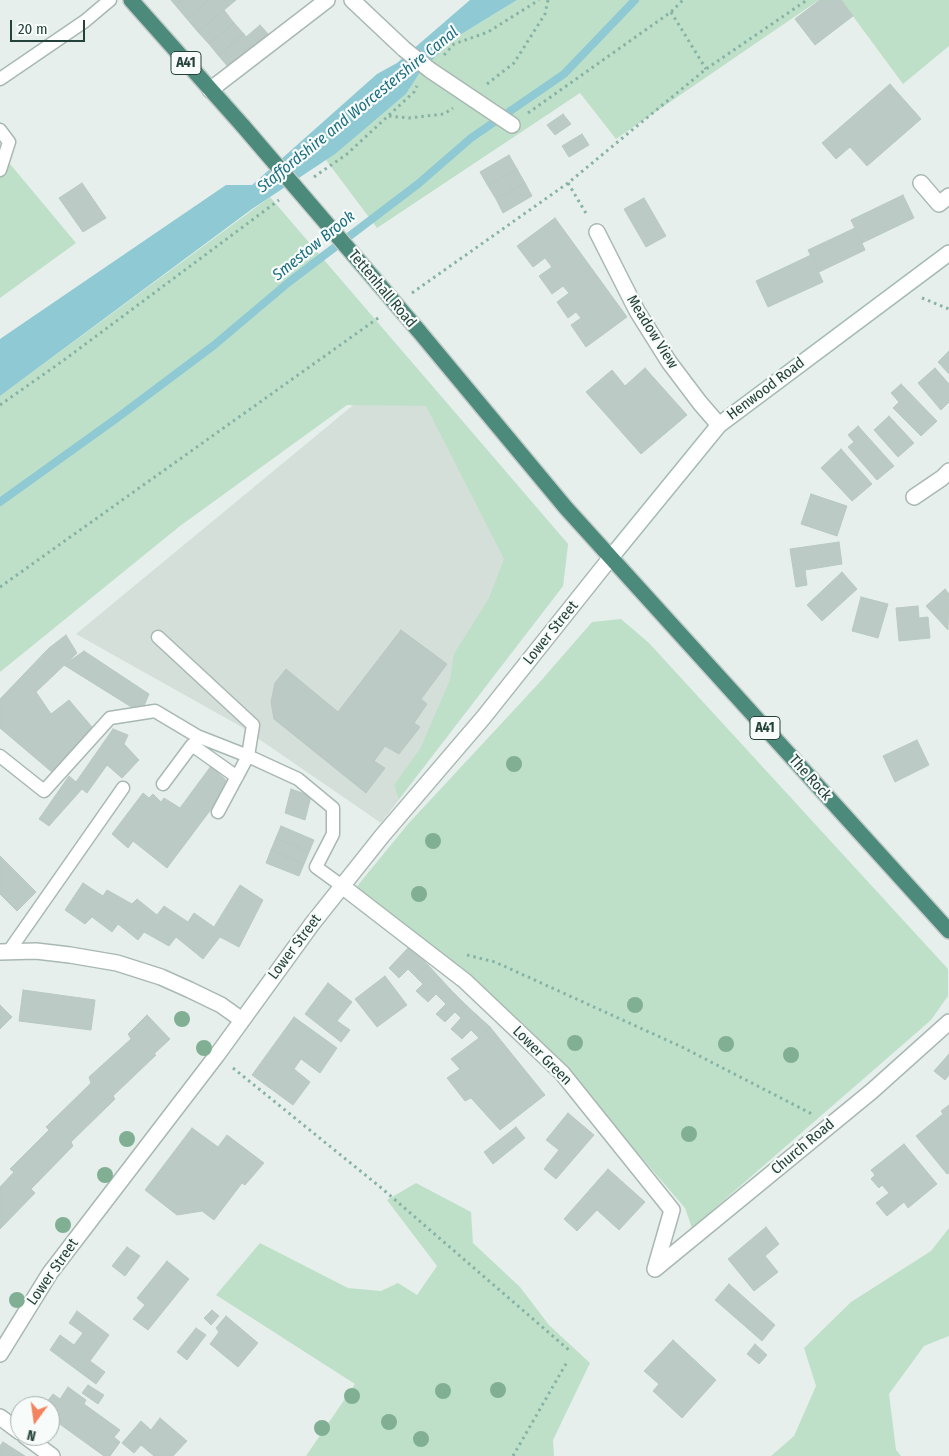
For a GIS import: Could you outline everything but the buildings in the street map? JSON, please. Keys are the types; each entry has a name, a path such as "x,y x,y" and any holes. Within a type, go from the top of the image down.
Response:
{"highway":[{"name":"Tettenhall Road","path":"131,0 243,126 418,330 566,508 612,556"},
{"name":"The Rock","path":"612,556 949,931"}],"street":[{"path":"210,90 327,0"},
{"path":"352,0 404,49 434,66 509,124"},
{"path":"921,182 939,204 949,196"},
{"name":"Meadow View","path":"597,232 637,311 670,362 719,425"},
{"name":"Henwood Road","path":"612,556 719,425 794,367 949,253"},
{"path":"914,496 947,478"},
{"name":"Lower Street","path":"0,1354 50,1273 217,1055 312,924 382,836 483,718 612,556"},
{"name":"Lower Green","path":"342,886 465,982 562,1073 672,1210 655,1269"},
{"path":"4,952 36,951 117,963 183,986 220,1005 242,1020"},
{"name":"Church Road","path":"655,1269 872,1091 949,1022"},
{"path":"38,1446 52,1456"}],"lane":[{"path":"0,79 77,26 110,0"},
{"path":"0,130 9,142 0,170"},
{"path":"158,637 253,725 248,756 218,812"},
{"path":"0,756 44,791 110,718 155,712 198,736 298,779 333,808 333,834 316,867 342,886"},
{"path":"163,784 192,745 237,777"},
{"path":"4,952 123,788"}],"path":[{"path":"434,66 454,44 488,32 539,0"},
{"path":"389,116 408,118 444,114 471,96 514,63 545,14 548,0"},
{"path":"509,124 671,12 683,0"},
{"path":"406,298 568,183 706,69 807,0"},
{"path":"671,12 706,69"},
{"path":"307,181 347,154 414,92 418,84"},
{"path":"568,183 597,232"},
{"path":"0,405 64,360 283,197"},
{"path":"902,289 949,309"},
{"path":"0,587 381,316"},
{"path":"460,954 495,962 664,1039 813,1114"},
{"path":"217,1055 379,1186 570,1351"},
{"path":"513,1456 567,1362"}],"shaded area":[{"path":"409,359 568,544 563,586 381,823 240,726 76,634"}],"green space":[{"path":"517,0 819,0 616,139 580,93 377,228 326,160 406,94 421,71 455,38"},
{"path":"841,0 949,0 949,46 903,84"},
{"path":"0,152 76,243 0,298"},
{"path":"270,197 568,544 563,586 399,799 394,785 420,749 450,680 454,654 489,598 504,559 426,406 347,405 180,526 0,672 0,396"},
{"path":"621,619 649,643 948,969 948,996 931,1020 692,1228 685,1208 561,1064 354,890 408,824 539,683 592,622"},
{"path":"416,1183 471,1212 473,1243 520,1287 549,1325 590,1363 553,1440 554,1456 306,1456 355,1384 216,1295 260,1243 348,1288 381,1291 398,1283 417,1295 437,1266 387,1200"},
{"path":"949,1228 949,1336 924,1346 889,1394 896,1450 901,1456 771,1456 794,1436 816,1386 804,1348 851,1302 931,1251"}],"water":[{"name":"Staffordshire and Worcestershire Canal","path":"470,0 517,0 455,38 421,71 406,94 335,154 252,209 0,396 0,339 226,185 252,185 377,74 397,63"}],"waterway":[{"name":"Smestow Brook","path":"0,502 213,346 289,282 418,184 471,138 564,74 635,0"}]}
